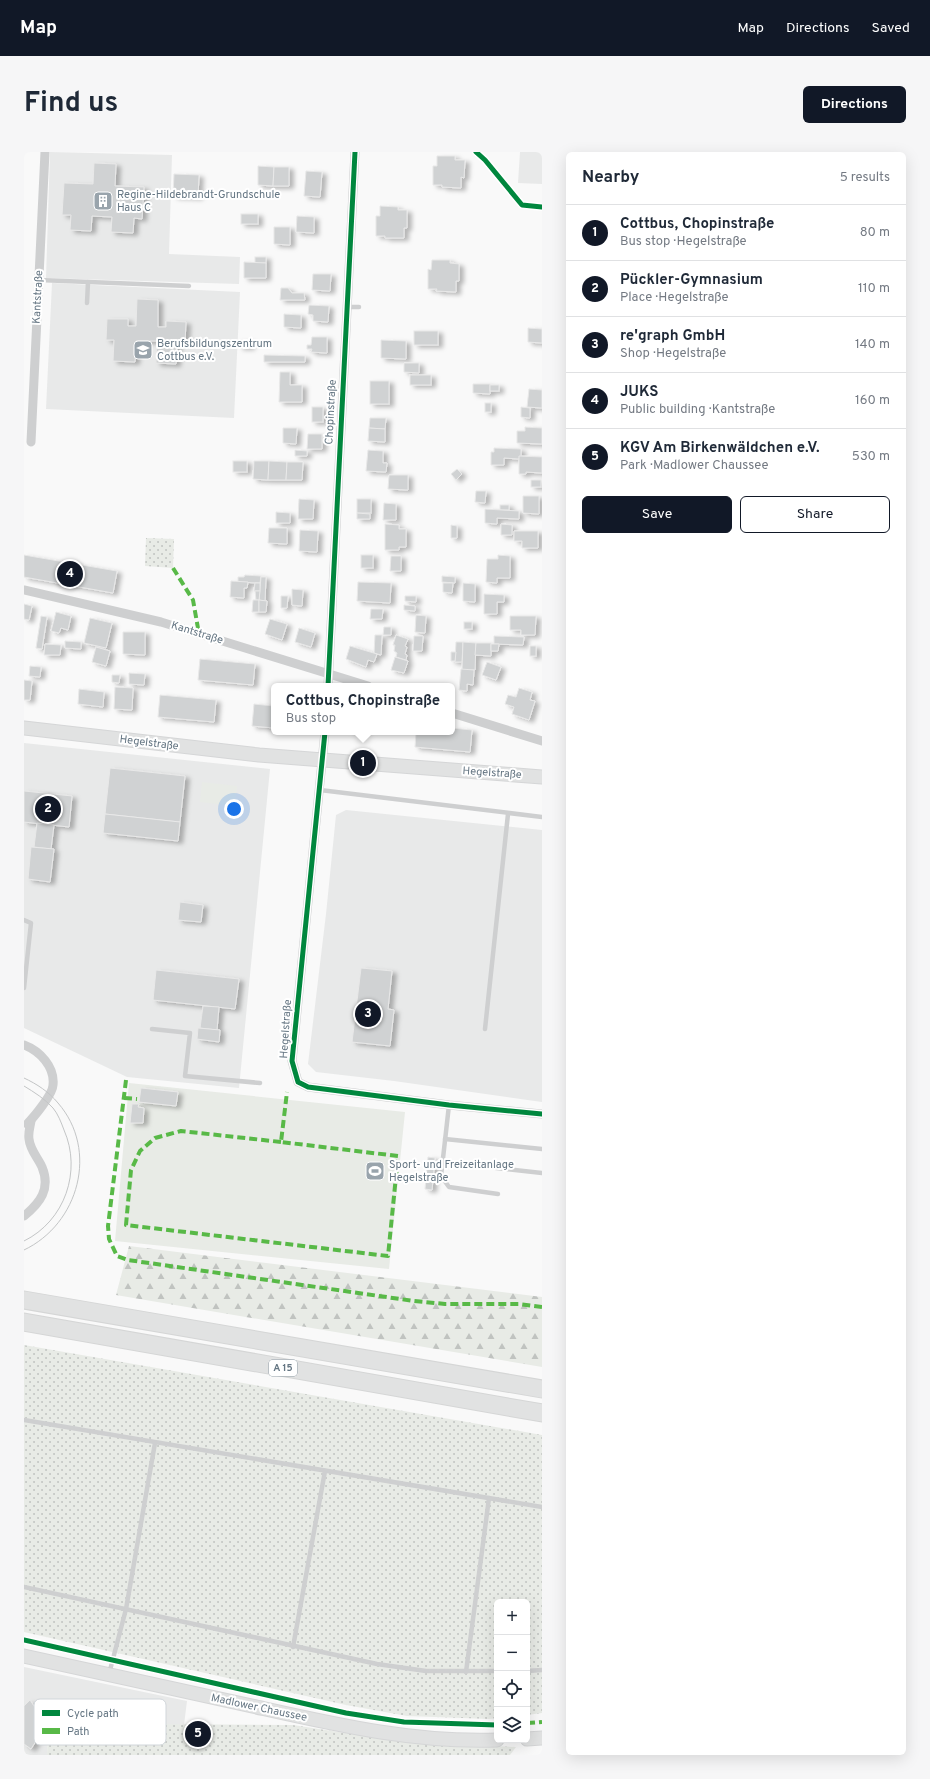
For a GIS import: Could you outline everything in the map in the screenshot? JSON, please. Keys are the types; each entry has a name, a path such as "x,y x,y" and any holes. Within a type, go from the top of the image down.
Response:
{"highway":[{"name":"A 15","path":"24,1300 542,1389"},
{"name":"A 15","path":"24,1322 542,1413"}],"street":[{"name":"Kantstraße","path":"31,442 45,152"},
{"name":"Chopinstraße","path":"328,674 355,152"},
{"name":"Kantstraße","path":"24,590 161,622 358,683"},
{"path":"328,674 328,683"},
{"path":"455,714 542,741"},
{"name":"Hegelstraße","path":"24,728 259,755 542,777"},
{"name":"Hegelstraße","path":"325,735 292,1060 298,1082 308,1087 449,1105 542,1114"},
{"path":"24,1045 40,1054 48,1063 53,1086 50,1095 24,1128"},
{"path":"24,1216 35,1206 43,1195 45,1181 42,1167 34,1155 29,1140 31,1121"},
{"name":"Madlower Chaussee","path":"24,1656 345,1726 406,1736 474,1741 494,1740"},
{"path":"530,1739 542,1738"}],"lane":[{"path":"38,280 189,286"},
{"path":"87,303 88,282"},
{"path":"346,307 359,307"},
{"path":"320,790 542,817"},
{"path":"486,1029 508,814"},
{"path":"24,920 31,923 24,988"},
{"path":"152,1028 190,1033 185,1076 260,1083"},
{"path":"449,1105 441,1176 449,1187 498,1194"},
{"path":"445,1139 542,1149"},
{"path":"442,1162 542,1173"},
{"path":"24,1420 542,1507"},
{"path":"109,1675 126,1609 155,1443"},
{"path":"293,1647 325,1470"},
{"path":"466,1672 489,1498"},
{"path":"24,1587 293,1647 377,1664 426,1671 494,1671"},
{"path":"530,1671 542,1670"}],"shaded area":[{"path":"50,152 172,155 169,254 240,257 239,284 46,278"},
{"path":"520,152 542,152 542,184 518,183"},
{"name":"Berufsbildungszentrum Cottbus e.V.","path":"52,283 240,292 234,418 46,409"},
{"path":"24,743 270,769 239,1088 127,1077 24,1028"},
{"path":"346,810 542,830 542,1102 394,1081 316,1072 308,1064 336,815"},
{"path":"24,1667 187,1701 184,1725 166,1725 166,1699 34,1699 34,1745 47,1745 47,1755 24,1755"}],"green space":[{"path":"146,538 174,539 173,568 145,566"},
{"path":"202,782 237,786 235,806 200,802"},
{"path":"129,1083 405,1112 389,1269 115,1241","holes":["141,1088 178,1092 176,1106 139,1102","132,1104 138,1104 138,1107 144,1108 143,1123 131,1123"]},
{"path":"129,1246 542,1297 542,1367 116,1295"},
{"path":"24,1345 542,1435 542,1713 530,1715 530,1599 494,1599 494,1718 489,1719 407,1716 346,1705 24,1632"},
{"path":"166,1724 293,1725 404,1742 516,1747 510,1755 47,1755 47,1745 166,1745"}],"building":[{"path":"437,156 455,156 455,160 465,160 464,178 461,177 461,188 433,185 433,166 437,166"},
{"name":"Regine-Hildebrandt-Grundschule Haus C","path":"94,163 116,164 115,186 144,187 142,219 134,218 133,233 111,232 112,217 92,216 91,231 70,230 71,215 62,215 64,183 93,184"},
{"path":"258,166 274,167 273,186 258,185"},
{"path":"274,167 289,167 289,186 273,186"},
{"path":"306,171 322,172 320,197 304,196"},
{"path":"174,174 199,175 198,197 173,196"},
{"path":"380,206 398,207 398,210 407,210 407,228 404,228 404,238 385,238 385,236 376,236 376,216 380,216"},
{"path":"241,214 258,214 258,224 241,224"},
{"path":"297,216 314,217 314,233 296,232"},
{"path":"274,227 290,227 290,245 274,244"},
{"path":"255,257 266,257 266,263 255,263"},
{"path":"432,260 450,260 450,263 459,264 459,281 456,281 456,292 428,289 428,269 431,270"},
{"path":"244,262 266,263 266,278 244,278"},
{"path":"313,274 331,274 330,291 312,290"},
{"path":"281,288 288,288 292,293 304,293 305,300 280,300"},
{"path":"137,299 158,300 158,327 166,327 166,321 186,322 185,342 177,342 176,364 156,363 157,341 136,341 135,362 113,361 114,340 106,340 107,319 128,319 128,326 136,326"},
{"path":"309,305 329,306 328,322 313,321 313,315 308,314"},
{"path":"284,314 301,315 301,328 284,327"},
{"path":"528,328 542,329 542,343 528,342"},
{"path":"414,331 438,331 438,345 414,345"},
{"path":"312,337 327,337 327,353 311,352 312,349 307,349 307,345 311,345"},
{"path":"239,340 250,340 250,347 239,347"},
{"path":"381,340 406,341 406,359 381,358"},
{"path":"264,355 305,356 305,362 264,362"},
{"path":"404,363 419,363 419,373 404,372"},
{"path":"280,372 290,372 290,385 302,385 302,402 279,402"},
{"path":"410,375 431,375 431,385 410,385"},
{"path":"370,381 389,381 389,404 370,404"},
{"path":"473,384 490,384 490,394 473,393"},
{"path":"490,385 499,385 499,391 490,391"},
{"path":"529,389 542,390 542,408 527,407"},
{"path":"485,403 491,403 491,412 485,412"},
{"path":"312,407 323,407 323,422 312,422"},
{"path":"521,407 530,408 530,418 521,417"},
{"path":"370,418 386,418 385,429 369,428"},
{"path":"525,427 542,428 542,444 517,443 517,431 525,431"},
{"path":"283,428 297,428 296,444 283,443"},
{"path":"369,428 385,429 385,442 368,441"},
{"path":"308,434 322,434 322,449 307,449"},
{"path":"494,448 521,449 521,456 519,459 504,458 504,465 491,465 491,452 494,452"},
{"path":"295,450 307,451 307,456 295,456"},
{"path":"368,450 383,451 383,463 387,463 386,472 366,471"},
{"path":"519,456 542,457 542,473 526,472 526,474 519,474"},
{"path":"233,461 247,461 247,472 233,472"},
{"path":"254,461 269,461 268,480 253,479"},
{"path":"269,461 287,462 286,480 268,480"},
{"path":"287,462 303,462 302,480 286,480"},
{"path":"457,469 462,474 456,480 451,474"},
{"path":"389,475 408,475 408,490 388,489"},
{"path":"531,480 541,480 541,487 531,487"},
{"path":"476,491 486,491 485,503 475,502"},
{"path":"523,496 539,496 539,514 523,513"},
{"path":"299,499 314,500 313,519 298,519"},
{"path":"357,499 371,499 371,513 357,513"},
{"path":"384,503 396,504 396,520 383,520"},
{"path":"500,505 509,505 509,510 500,510"},
{"path":"485,509 519,511 519,519 497,518 497,524 485,523"},
{"path":"276,512 290,513 290,523 276,523"},
{"path":"357,513 370,514 370,519 357,519"},
{"path":"385,524 399,525 399,529 406,529 406,547 399,547 399,550 385,550"},
{"path":"501,524 512,525 512,535 501,535"},
{"path":"451,525 457,526 457,538 451,538"},
{"path":"269,528 287,528 287,544 268,543"},
{"path":"300,530 318,531 317,552 299,551"},
{"path":"514,531 538,531 538,548 522,548 522,541 514,541"},
{"path":"24,555 117,571 113,593 24,577"},
{"path":"361,555 373,555 373,568 361,568"},
{"path":"498,555 510,556 510,578 497,578 497,583 486,582 487,559 498,559"},
{"path":"391,556 401,556 401,571 390,571"},
{"path":"245,575 261,576 260,583 238,582 238,577 244,577"},
{"path":"442,576 455,577 455,583 442,582"},
{"path":"261,577 266,577 265,601 259,600"},
{"path":"231,581 248,582 247,588 244,588 244,598 230,597"},
{"path":"358,582 391,583 390,603 357,601"},
{"path":"255,583 260,583 260,591 254,591"},
{"path":"443,583 453,583 452,593 443,592"},
{"path":"463,583 475,584 475,602 463,601"},
{"path":"292,589 303,590 302,606 292,605"},
{"path":"255,591 260,591 259,600 256,600"},
{"path":"484,594 504,595 504,602 497,602 497,614 484,614"},
{"path":"281,596 288,596 287,608 281,608"},
{"path":"405,596 416,596 416,602 405,601"},
{"path":"253,600 259,600 259,612 252,612"},
{"path":"259,600 267,601 266,612 259,612"},
{"path":"24,604 32,606 29,620 24,619"},
{"path":"404,605 415,606 415,611 404,610"},
{"path":"371,609 383,609 382,619 370,619"},
{"path":"56,612 71,616 68,630 61,628 59,633 51,631"},
{"path":"416,615 426,616 425,633 415,632"},
{"path":"41,616 47,617 42,649 36,648"},
{"path":"510,616 536,616 535,635 521,635 521,630 510,630"},
{"path":"90,618 112,623 106,648 84,643"},
{"path":"270,619 287,624 282,640 265,634"},
{"path":"464,622 472,622 472,629 464,629"},
{"path":"384,627 391,627 391,635 383,635"},
{"path":"299,628 315,633 311,647 295,642"},
{"path":"123,632 145,632 145,655 123,654"},
{"path":"375,635 382,635 381,655 374,653"},
{"path":"396,635 408,639 405,646 407,647 405,654 407,655 406,660 396,657 397,653 394,651 395,645 393,645"},
{"path":"414,636 423,636 422,651 413,651"},
{"path":"494,636 524,637 523,645 494,644"},
{"path":"65,641 81,642 81,649 65,648"},
{"path":"456,642 463,642 462,662 455,662"},
{"path":"463,642 476,643 475,670 462,670"},
{"path":"476,643 491,643 491,656 475,655"},
{"path":"45,644 61,645 60,655 44,655"},
{"path":"491,644 499,644 498,651 491,651"},
{"path":"350,646 377,654 374,662 368,660 366,667 346,659"},
{"path":"530,646 536,646 536,656 530,656"},
{"path":"96,647 110,651 106,666 92,662"},
{"path":"451,652 456,652 455,661 451,661"},
{"path":"395,657 408,661 404,673 391,670"},
{"path":"200,659 255,664 253,685 198,680"},
{"path":"487,662 501,667 496,680 482,675"},
{"path":"30,666 41,667 40,677 29,676"},
{"path":"461,669 474,670 473,685 467,684 467,691 459,690"},
{"path":"129,673 145,674 144,685 129,684"},
{"path":"112,675 120,675 119,683 112,682"},
{"path":"24,680 32,681 30,700 24,700"},
{"path":"115,687 133,688 132,710 114,709"},
{"path":"519,688 532,692 530,700 535,701 529,720 512,714 514,707 505,704 508,695 516,697"},
{"path":"79,689 104,692 103,707 78,704"},
{"path":"160,695 216,700 214,722 158,717"},
{"path":"254,704 271,706 271,728 252,726"},
{"path":"455,728 472,730 470,752 415,747 416,735 455,735"},
{"path":"110,768 185,776 180,822 105,814"},
{"path":"24,791 72,796 69,827 24,822"},
{"path":"105,814 180,822 178,841 103,833"},
{"path":"37,823 54,825 51,849 34,847"},
{"path":"31,847 54,849 50,882 28,879"},
{"path":"180,902 203,905 201,922 178,920"},
{"path":"361,968 392,971 388,1009 394,1010 390,1046 352,1042"},
{"path":"156,970 239,979 235,1009 153,1000"},
{"path":"203,1006 219,1007 217,1030 200,1028"},
{"path":"198,1028 220,1030 219,1042 197,1039"},
{"path":"141,1088 178,1092 176,1106 139,1102"},
{"path":"132,1104 139,1104 138,1107 144,1108 143,1123 130,1123"},
{"path":"428,1157 435,1158 432,1190 425,1189"},
{"path":"30,1700 34,1706 34,1744 31,1749 24,1744 24,1706"}],"tram line":[{"path":"24,1078 51,1095 71,1122 78,1142 80,1163 77,1184 70,1204 58,1223 43,1238 24,1250"},
{"path":"24,1086 53,1108 63,1127 69,1146 71,1162 70,1178 66,1193 59,1208 50,1221 38,1232 24,1241"}],"marked path":[{"path":"173,568 193,600 199,634"},
{"path":"126,1080 108,1226 109,1239 117,1256 128,1260 414,1301 445,1304 519,1304 542,1307"},
{"path":"281,1142 181,1131 155,1138 140,1151 131,1170 126,1225 388,1256 398,1156 281,1142 287,1092"},
{"path":"124,1098 137,1099"},
{"path":"530,1723 542,1722"}],"cycle path":[{"path":"328,683 355,152"},
{"path":"476,152 485,160 522,205 542,207"},
{"path":"325,735 292,1061 298,1082 308,1087 449,1105 542,1114"},
{"path":"24,1640 346,1713 404,1722 494,1725"}],"place":[{"name":"Regine-Hildebrandt-Grundschule Haus C","path":"103,201"},
{"name":"Berufsbildungszentrum Cottbus e.V.","path":"143,350"},
{"name":"JUKS","path":"70,574"},
{"name":"Cottbus, Chopinstraße","path":"363,763"},
{"name":"Pückler-Gymnasium","path":"48,809"},
{"name":"re'graph GmbH","path":"368,1014"},
{"name":"Sport- und Freizeitanlage Hegelstraße","path":"375,1171"},
{"name":"KGV Am Birkenwäldchen e.V.","path":"198,1734"}]}
